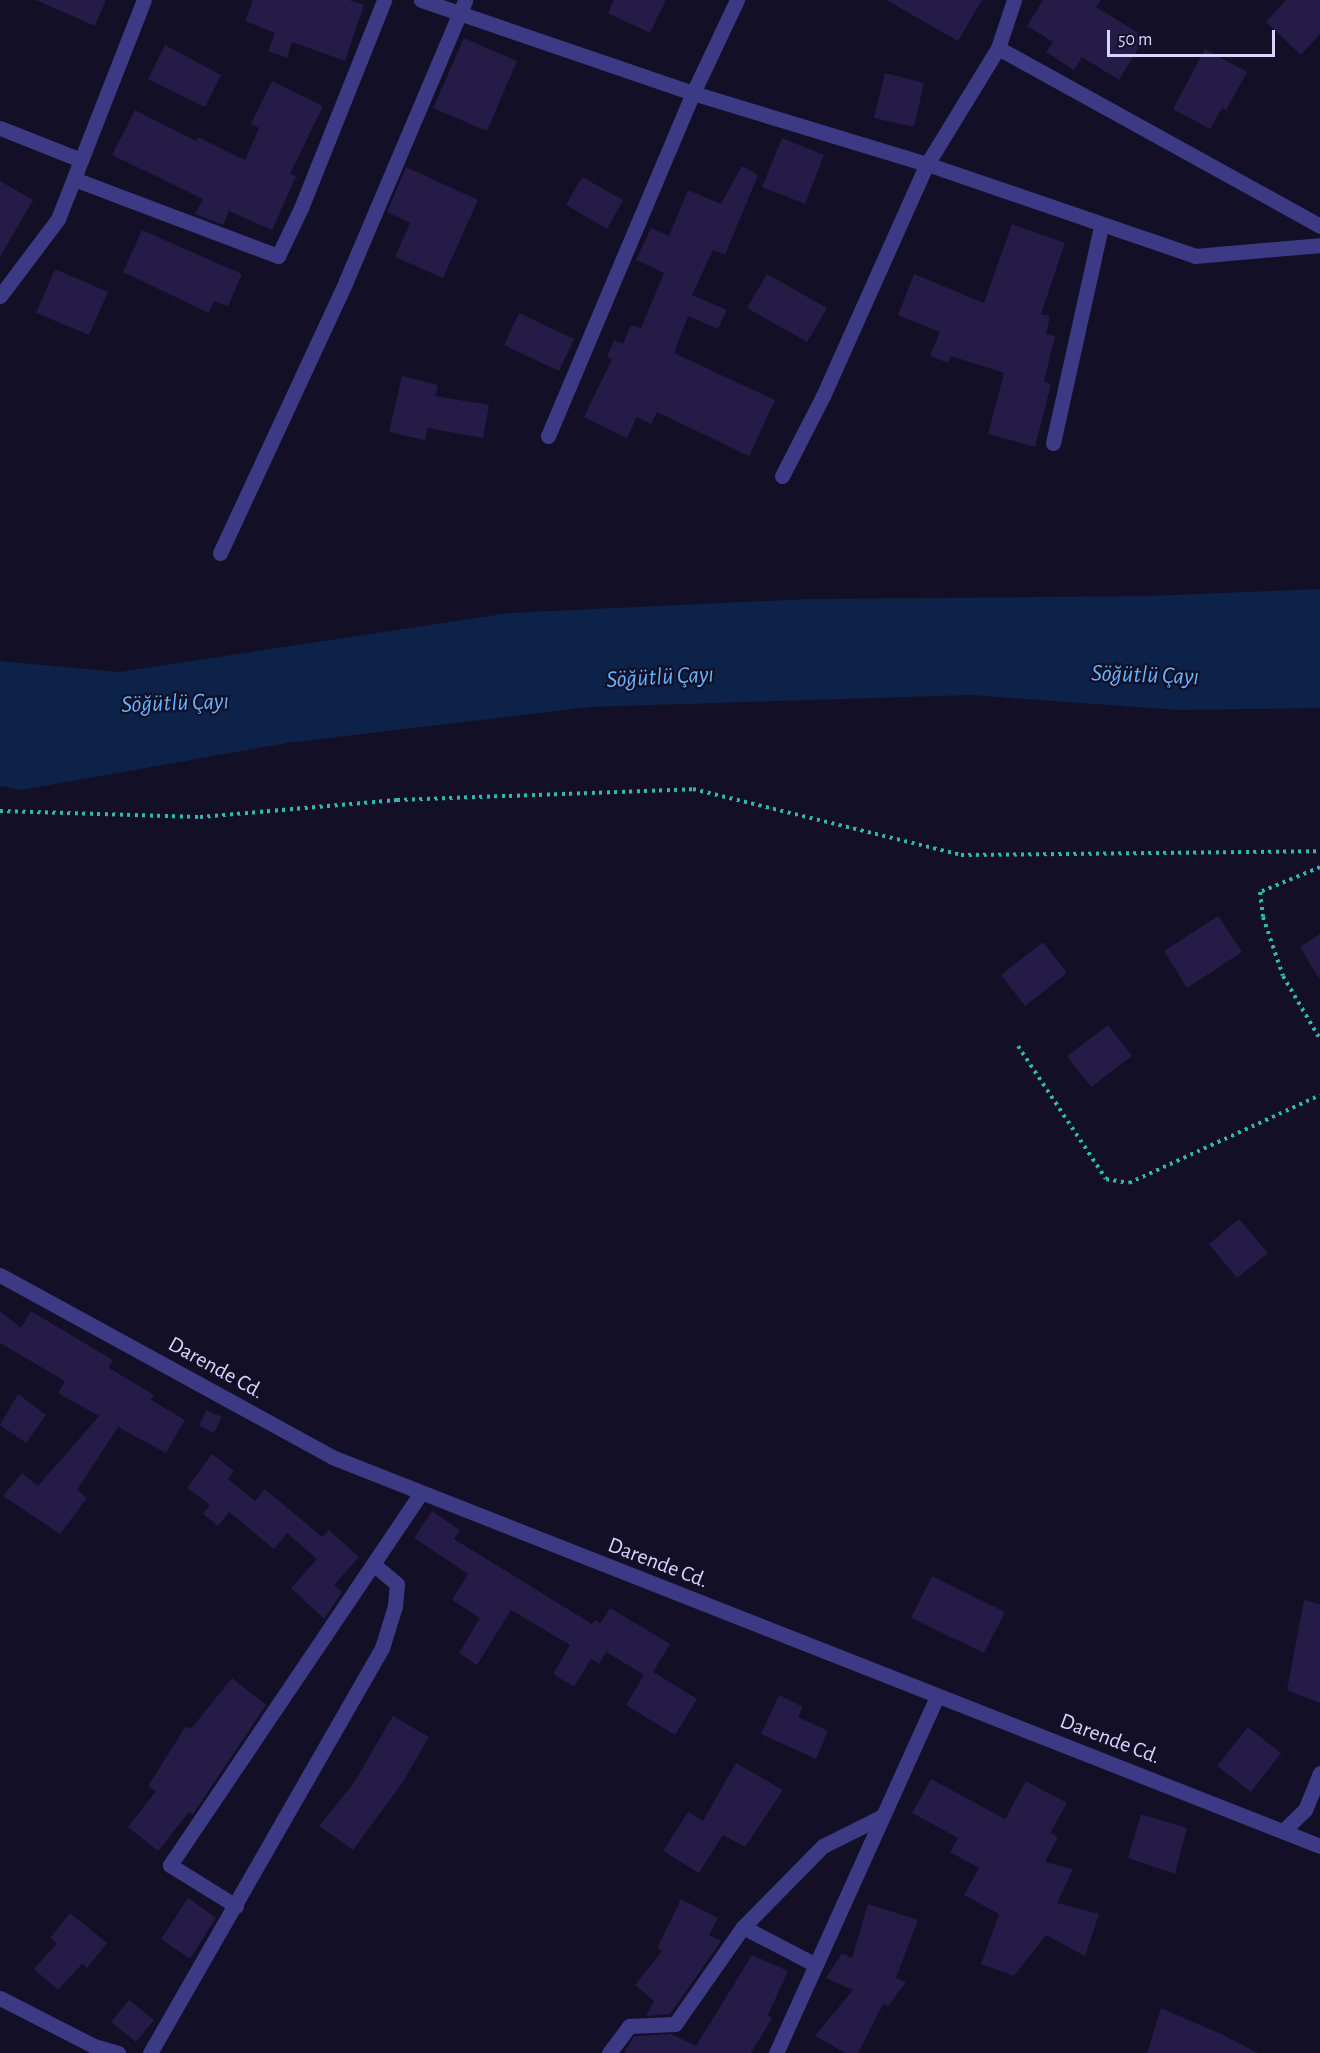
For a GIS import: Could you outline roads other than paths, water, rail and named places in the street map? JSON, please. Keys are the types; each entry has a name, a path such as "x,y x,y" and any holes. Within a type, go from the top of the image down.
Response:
{"street":[{"path":"0,296 58,219 144,0"},
{"path":"74,179 278,256 301,208 384,0"},
{"path":"421,0 462,6 693,93 927,164 1101,226 1196,256 1320,245"},
{"path":"548,436 693,93 736,0"},
{"path":"782,476 823,396 927,164 998,48 1014,0"},
{"path":"220,554 346,281 462,6"},
{"path":"998,48 1320,226"},
{"path":"0,128 81,160"},
{"path":"1053,443 1101,226"},
{"name":"Darende Cd.","path":"0,1275 332,1457 1320,1846"},
{"path":"236,1906 170,1865 421,1493"},
{"path":"150,2053 382,1648 395,1606 397,1584 374,1565"},
{"path":"776,2053 937,1696"},
{"path":"1282,1831 1305,1810 1320,1773"},
{"path":"609,2053 629,2026 675,2024 743,1927 823,1846 883,1816"},
{"path":"743,1927 816,1965"},
{"path":"0,1998 94,2046 118,2053"}],"water":[{"name":"Söğütlü Çayı","path":"1320,589 1320,708 1178,710 971,695 589,707 287,743 21,790 0,786 0,661 119,672 509,613 808,599 1148,596"}]}
